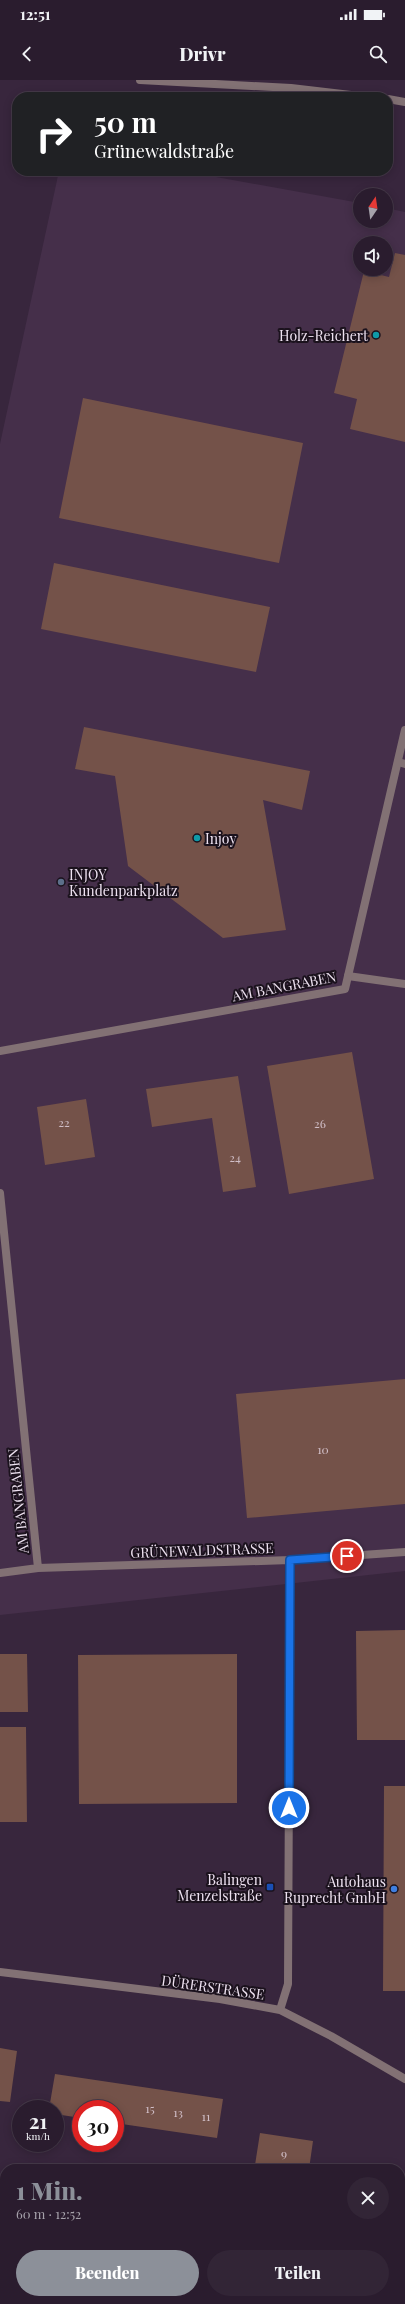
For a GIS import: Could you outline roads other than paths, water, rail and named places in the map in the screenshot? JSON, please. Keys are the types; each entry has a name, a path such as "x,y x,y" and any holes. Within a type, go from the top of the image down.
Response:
{"street":[{"path":"140,80 291,88 325,92"},
{"path":"393,100 405,102"},
{"name":"AM BANGRABEN","path":"0,1051 345,989 402,763 405,730"},
{"path":"348,976 405,984"},
{"name":"AM BANGRABEN","path":"0,1193 38,1568"},
{"name":"GRÜNEWALDSTRASSE","path":"0,1573 38,1568 290,1560 405,1552"},
{"path":"280,2010 288,1984 290,1560"},
{"name":"DÜRERSTRASSE","path":"0,1972 220,1999 280,2010 331,2036 405,2079"}],"place":[{"name":"Holz-Reichert","path":"376,335"},
{"name":"Injoy","path":"197,838"},
{"name":"INJOY Kundenparkplatz","path":"61,882"},
{"name":"Balingen Menzelstraße","path":"270,1887"},
{"name":"Autohaus Ruprecht GmbH","path":"394,1889"}]}
